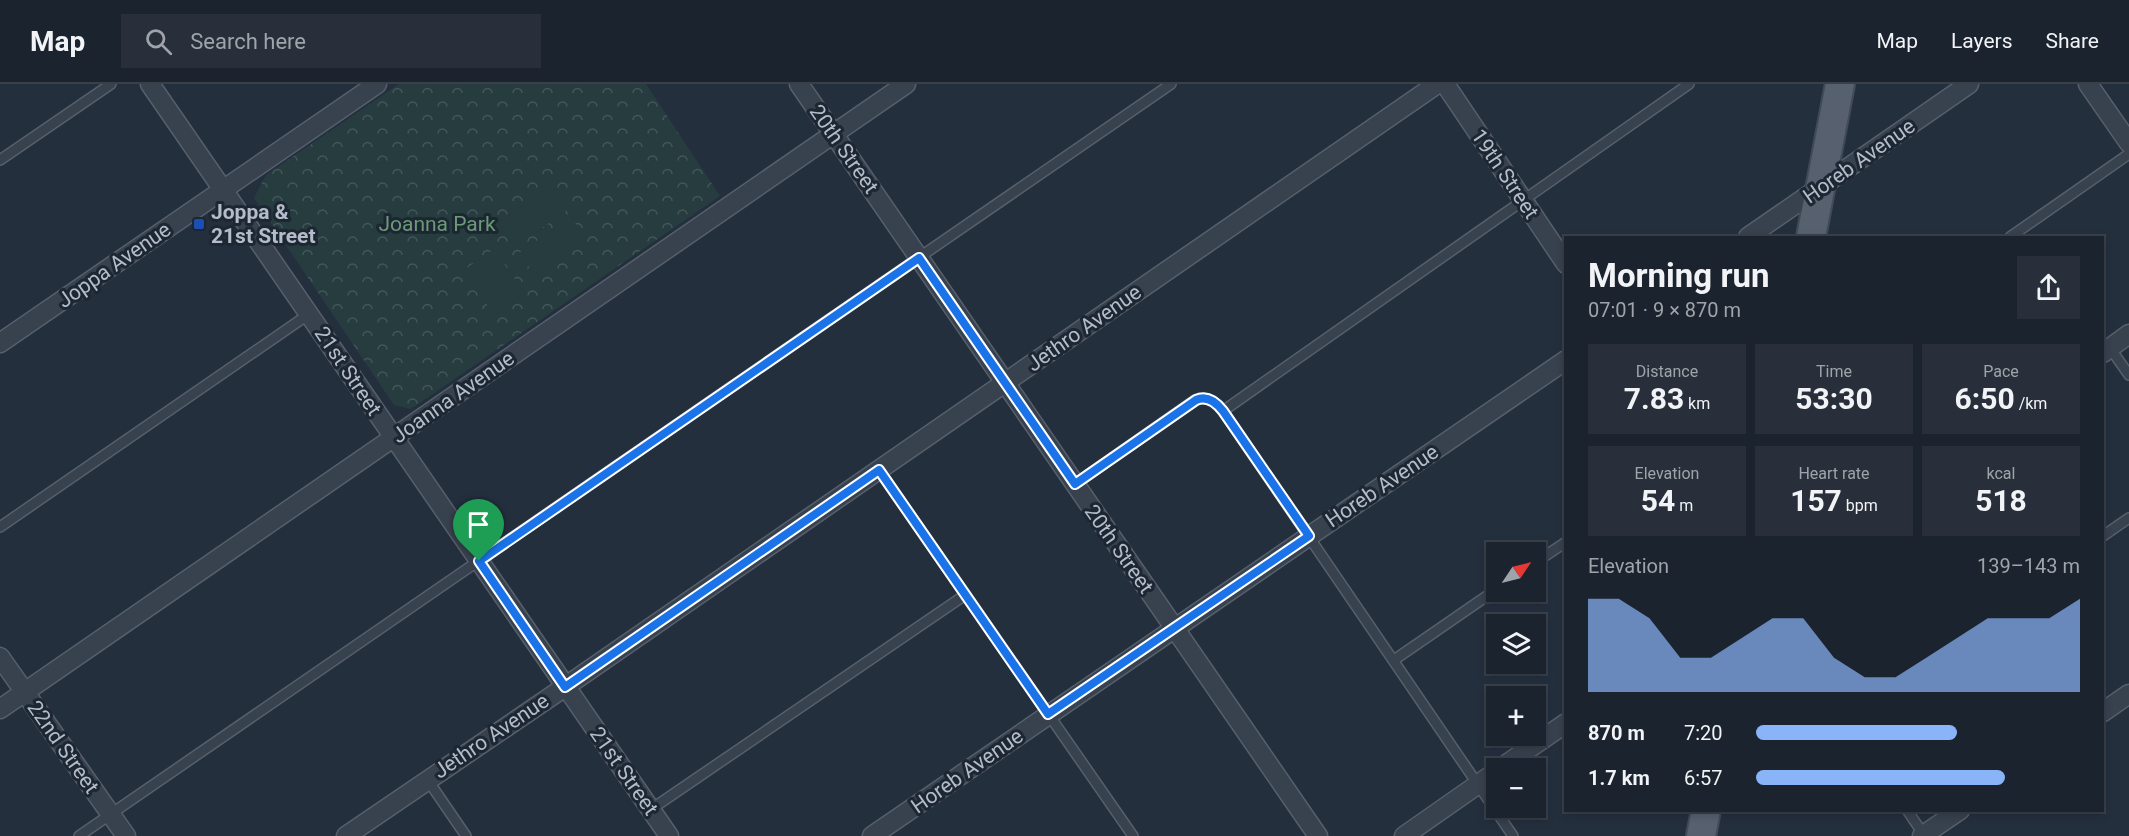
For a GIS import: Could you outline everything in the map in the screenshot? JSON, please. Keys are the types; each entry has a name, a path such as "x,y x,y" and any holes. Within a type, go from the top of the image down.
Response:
{"main road":[{"path":"1811,236 1840,84"},
{"path":"1701,836 1706,812"}],"street":[{"name":"21st Street","path":"150,84 669,836"},
{"name":"Joppa Avenue","path":"0,343 377,84"},
{"name":"20th Street","path":"799,84 1318,836"},
{"name":"Joanna Avenue","path":"0,709 906,84"},
{"name":"Jethro Avenue","path":"346,836 1437,84"},
{"name":"19th Street","path":"1445,84 1564,261"},
{"name":"Horeb Avenue","path":"1750,236 1820,190 1969,84"},
{"path":"2088,84 2129,143"},
{"path":"2107,350 2129,334"},
{"name":"Horeb Avenue","path":"872,836 1564,361"},
{"name":"22nd Street","path":"0,657 126,836"},
{"path":"2104,711 2129,694"},
{"path":"1515,758 1564,724"},
{"path":"1404,836 1486,779"},
{"path":"1923,835 1957,812"}],"lane":[{"path":"0,160 111,84"},
{"path":"79,836 1171,84"},
{"path":"1223,411 1689,84"},
{"path":"2011,236 2129,154"},
{"path":"0,527 309,314"},
{"path":"2107,350 2129,375"},
{"path":"1075,484 1196,400 1202,398 1216,402 1513,836"},
{"path":"879,470 1132,836"},
{"path":"2104,535 2129,518"},
{"path":"1546,555 1564,543"},
{"path":"650,810 965,595"},
{"path":"1394,660 1486,597"},
{"path":"427,779 466,836"},
{"path":"1908,812 1923,835"}],"green space":[{"name":"Joanna Park","path":"399,84 646,84 720,196 411,409 394,405 254,198 266,175"},
{"path":"549,187 566,211 515,247 498,223"},
{"path":"571,217 587,241 536,277 519,253"},
{"path":"494,249 525,294 494,315 464,270"}],"place":[{"name":"Joppa & 21st Street","path":"199,224"}],"route":[{"path":"919,258 1075,484 1199,398 1207,399 1216,402 1223,411 1309,536 1048,714 879,470 565,687 479,561 919,258"}]}
